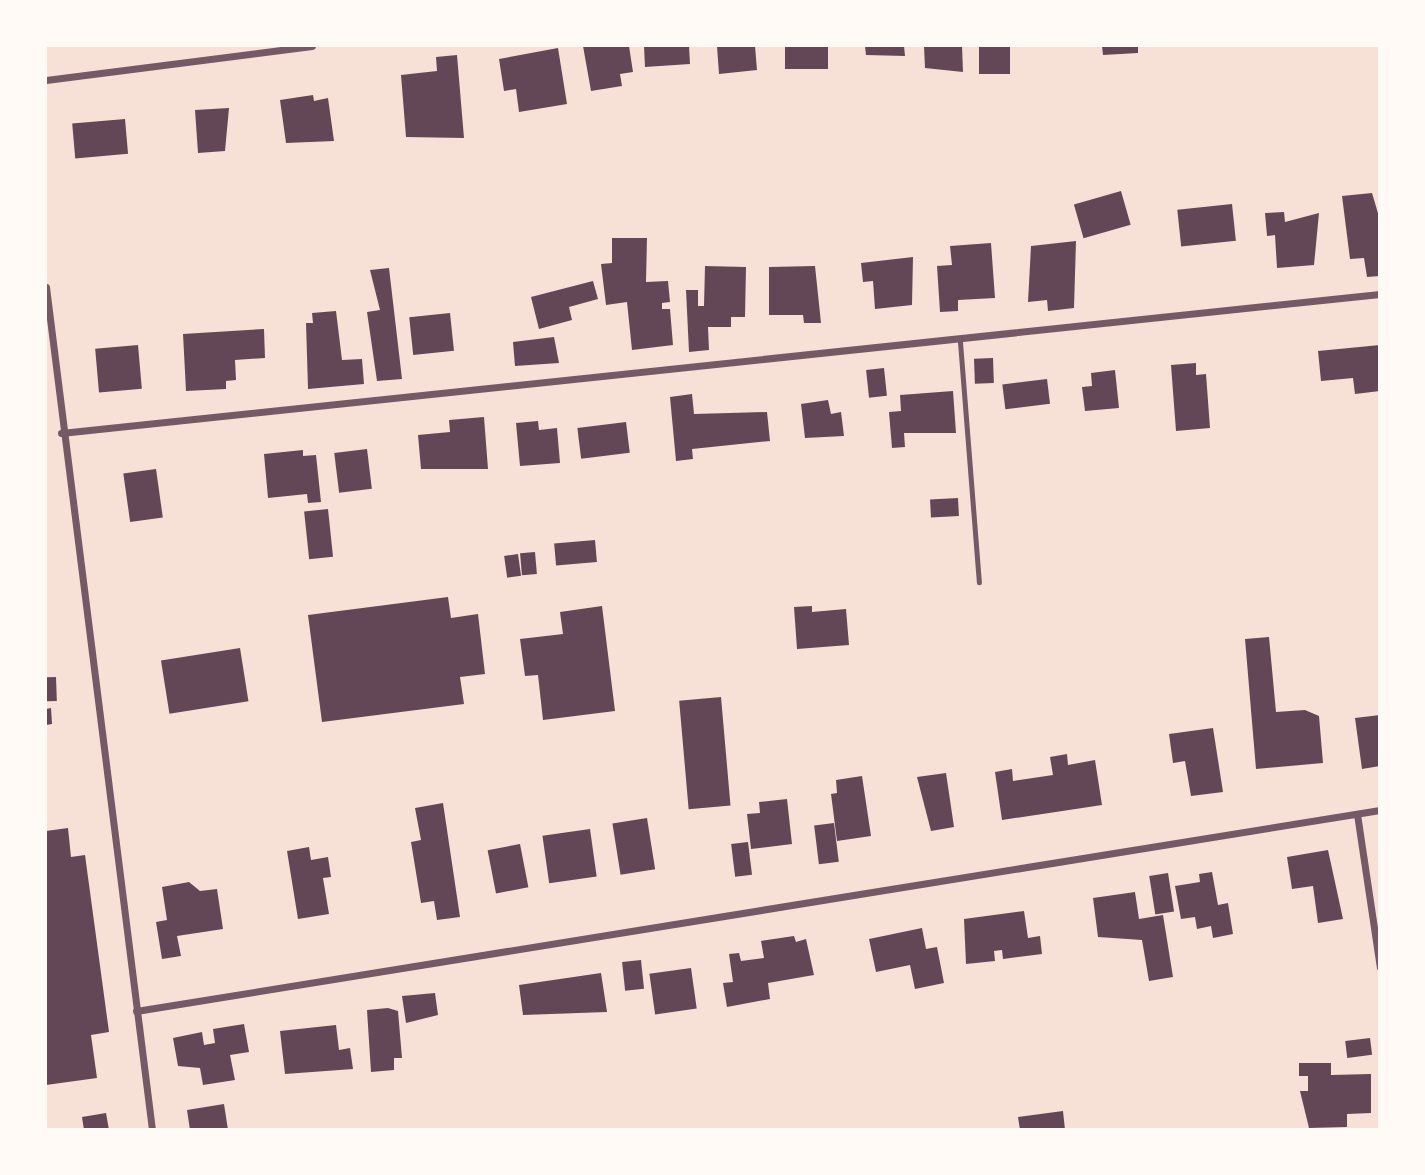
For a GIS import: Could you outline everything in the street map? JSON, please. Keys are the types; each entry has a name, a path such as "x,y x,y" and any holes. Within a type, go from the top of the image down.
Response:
{"street":[{"path":"46,79 312,46"},
{"path":"46,287 61,433 152,1129"},
{"path":"61,433 960,342 1380,294"},
{"path":"46,399 57,399"},
{"path":"136,1011 1380,810"},
{"path":"1357,814 1380,967"}],"lane":[{"path":"960,342 979,582"}],"building":[{"path":"583,46 629,46 633,72 620,74 622,86 591,91"},
{"path":"644,46 689,46 690,64 645,67"},
{"path":"717,46 755,46 757,70 719,74"},
{"path":"785,46 828,46 828,69 785,69"},
{"path":"865,46 904,46 905,56 866,55"},
{"path":"924,46 962,46 963,72 925,68"},
{"path":"979,46 1010,46 1010,74 979,74"},
{"path":"1102,46 1138,46 1138,53 1103,55"},
{"path":"558,48 567,104 519,112 516,89 504,91 499,59"},
{"path":"457,55 464,138 406,137 401,75 437,71 436,57"},
{"path":"313,95 314,101 328,98 334,141 286,143 280,100"},
{"path":"229,108 225,151 198,153 195,110"},
{"path":"125,119 128,154 75,158 72,124"},
{"path":"1121,191 1131,225 1084,238 1074,205"},
{"path":"1372,193 1380,220 1380,276 1367,277 1364,258 1350,259 1342,196"},
{"path":"1232,204 1236,241 1181,247 1177,210"},
{"path":"1284,212 1285,222 1319,213 1314,265 1277,268 1275,235 1267,236 1265,213"},
{"path":"612,238 647,238 646,282 668,281 670,302 662,303 662,309 670,309 673,345 632,350 627,302 606,305 601,264 612,263"},
{"path":"1076,241 1074,308 1048,311 1047,300 1028,302 1031,246"},
{"path":"991,243 995,298 958,300 958,311 940,312 937,266 952,265 950,246"},
{"path":"913,257 912,305 875,309 873,281 863,282 861,263"},
{"path":"705,266 746,267 745,317 731,317 731,327 708,327 709,350 689,352 686,290 698,290 698,306 704,306"},
{"path":"815,266 821,323 804,323 803,315 769,315 769,267"},
{"path":"389,268 402,379 377,381 367,312 380,310 370,270"},
{"path":"593,281 598,299 569,307 572,320 539,329 531,297"},
{"path":"336,311 342,360 362,359 364,384 308,389 306,323 313,323 312,313"},
{"path":"450,313 454,351 413,355 409,317"},
{"path":"264,329 265,358 235,360 236,380 226,381 226,389 186,391 183,334"},
{"path":"554,337 559,363 515,366 513,342"},
{"path":"138,345 142,389 99,393 95,349"},
{"path":"1380,345 1380,391 1355,394 1353,378 1321,381 1318,351"},
{"path":"993,358 994,383 975,384 974,359"},
{"path":"1196,363 1196,375 1206,374 1210,428 1176,431 1171,365"},
{"path":"884,368 887,396 869,398 866,370"},
{"path":"1115,370 1119,408 1085,411 1082,387 1092,386 1091,373"},
{"path":"1047,379 1050,404 1005,409 1002,384"},
{"path":"953,391 956,433 904,433 905,447 892,448 889,412 901,411 900,395"},
{"path":"692,394 694,414 767,412 770,441 692,449 693,459 676,461 670,397"},
{"path":"828,400 831,414 841,412 844,436 805,438 801,404"},
{"path":"484,417 488,469 421,469 418,435 450,432 449,420"},
{"path":"538,421 539,430 557,428 560,463 520,466 516,423"},
{"path":"626,422 630,453 581,459 577,428"},
{"path":"367,449 372,489 339,493 334,453"},
{"path":"303,450 303,456 316,455 321,502 308,503 307,494 268,498 264,454"},
{"path":"156,469 163,518 130,522 123,474"},
{"path":"958,498 959,516 931,517 930,499"},
{"path":"328,509 333,557 309,559 304,512"},
{"path":"595,540 597,562 556,565 554,544"},
{"path":"535,552 537,574 522,575 520,553"},
{"path":"518,554 521,576 507,578 504,556"},
{"path":"448,597 451,618 478,614 485,674 460,677 464,704 322,722 308,615"},
{"path":"602,606 615,711 543,720 538,675 525,676 520,639 563,634 560,612"},
{"path":"812,606 812,612 846,609 849,645 797,649 794,607"},
{"path":"1269,637 1276,712 1305,710 1319,716 1323,763 1256,769 1245,639"},
{"path":"240,648 248,701 169,714 161,661"},
{"path":"46,677 56,677 57,701 47,701"},
{"path":"721,697 730,806 689,809 679,701"},
{"path":"51,708 52,724 46,725 46,709"},
{"path":"1380,715 1380,766 1362,769 1355,718"},
{"path":"1213,728 1223,792 1191,796 1185,761 1173,763 1169,734"},
{"path":"1067,754 1068,765 1095,760 1102,805 1002,820 995,772 1012,769 1013,781 1053,775 1050,757"},
{"path":"946,773 954,827 931,831 917,777"},
{"path":"862,776 871,836 837,841 831,794 837,793 836,780"},
{"path":"787,799 792,844 751,849 747,814 760,813 759,802"},
{"path":"443,803 460,917 437,920 434,901 421,903 411,842 421,840 415,808"},
{"path":"647,818 655,869 621,875 612,823"},
{"path":"834,823 839,862 819,864 814,825"},
{"path":"68,828 71,857 85,855 109,1032 91,1035 97,1078 46,1085 46,831"},
{"path":"590,829 597,877 549,883 542,836"},
{"path":"748,842 752,875 735,877 731,844"},
{"path":"520,844 528,887 496,893 488,850"},
{"path":"309,847 311,860 328,857 331,877 323,878 329,914 298,919 287,851"},
{"path":"1328,850 1343,919 1318,923 1313,886 1292,889 1287,857"},
{"path":"1212,872 1218,905 1228,903 1233,934 1213,938 1211,926 1197,929 1195,917 1181,919 1175,886 1200,882 1199,874"},
{"path":"1168,873 1174,912 1155,914 1149,876"},
{"path":"189,882 200,891 217,889 223,929 177,936 181,956 162,959 156,922 167,920 162,887"},
{"path":"1135,892 1139,919 1163,915 1173,977 1149,981 1142,940 1098,937 1093,898"},
{"path":"1024,911 1028,938 1040,936 1042,954 1003,959 1002,950 994,951 995,961 966,964 964,919"},
{"path":"922,928 926,949 937,947 944,983 915,989 910,965 876,972 869,939"},
{"path":"794,936 796,942 806,939 814,975 768,983 770,999 727,1007 723,983 733,982 729,954 739,953 741,961 764,958 761,941"},
{"path":"641,960 644,989 625,991 622,962"},
{"path":"691,968 697,1009 655,1014 649,974"},
{"path":"601,973 607,1012 523,1015 519,985"},
{"path":"435,993 438,1015 406,1023 402,996"},
{"path":"388,1008 398,1011 402,1058 394,1058 394,1070 371,1072 367,1010"},
{"path":"244,1024 249,1052 230,1055 235,1080 203,1085 200,1068 178,1066 173,1038 202,1032 204,1045 215,1043 213,1029"},
{"path":"336,1025 339,1050 350,1048 353,1069 285,1074 280,1031"},
{"path":"1370,1038 1372,1055 1347,1058 1345,1041"},
{"path":"1299,1063 1331,1063 1331,1075 1371,1074 1371,1113 1347,1114 1347,1127 1309,1128 1300,1091 1308,1091 1308,1076 1299,1076"},
{"path":"224,1104 228,1130 190,1130 187,1110"},
{"path":"1063,1111 1065,1130 1020,1130 1018,1117"},
{"path":"106,1113 109,1130 84,1130 82,1117"}]}
